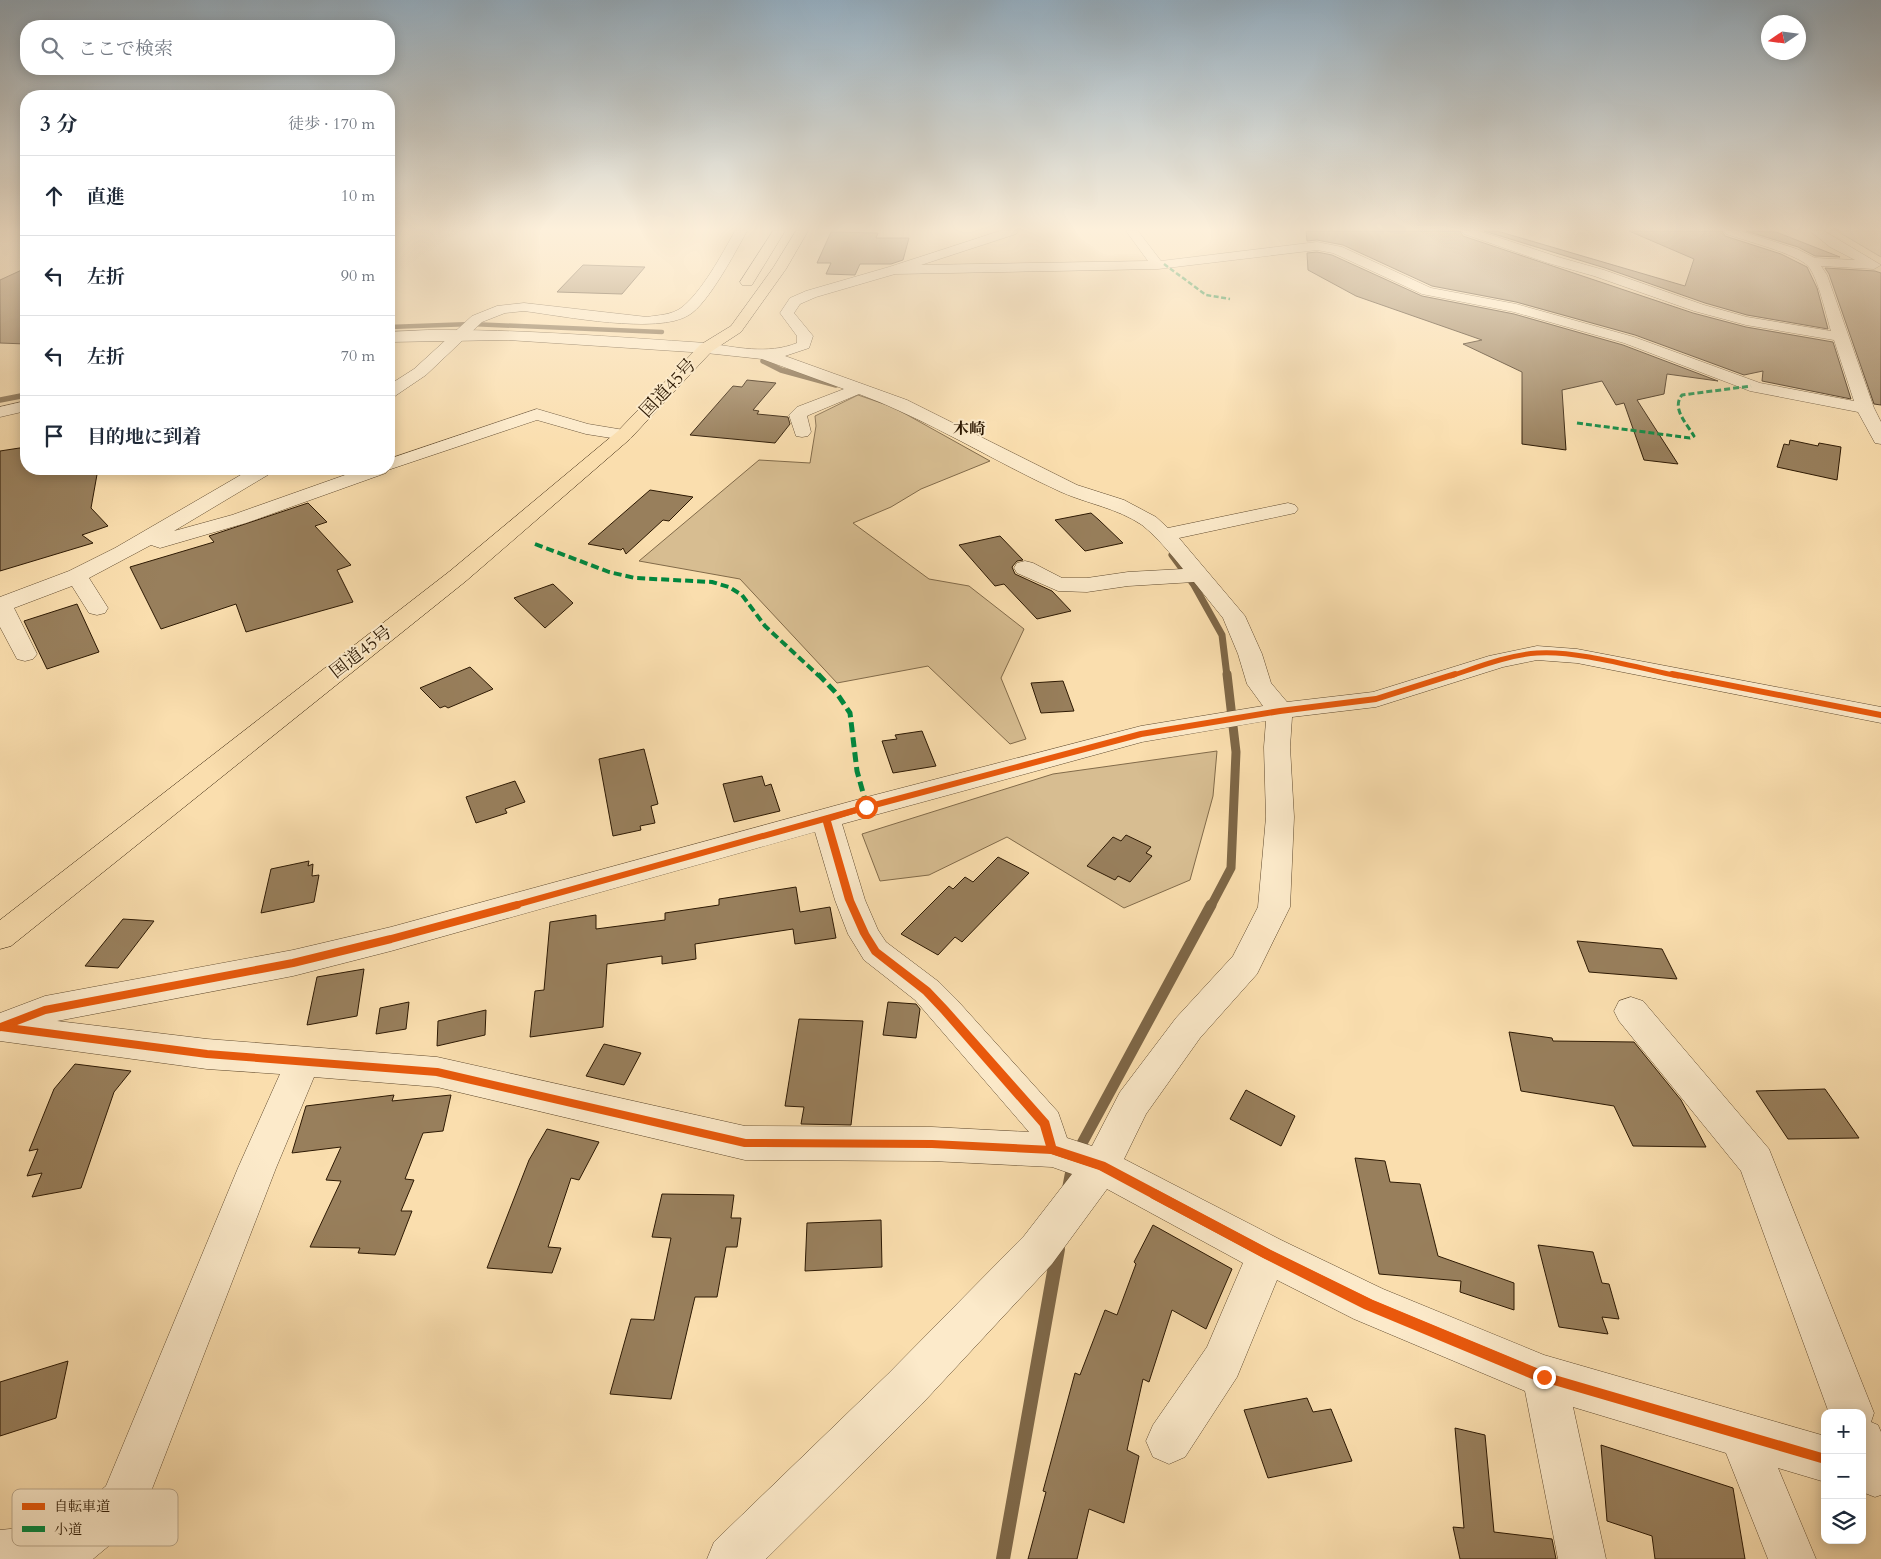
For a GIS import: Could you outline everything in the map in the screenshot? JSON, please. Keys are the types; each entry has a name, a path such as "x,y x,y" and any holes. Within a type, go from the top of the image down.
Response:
{"highway":[{"name":"国道45号","path":"0,937 458,576 624,434 710,338 736,329 754,304"}],"street":[{"path":"395,388 420,372 477,319 502,309 524,307 647,321 669,319 685,312 693,304"},
{"path":"767,355 790,352 804,345 805,336 787,312 793,304"},
{"path":"1494,304 1516,308 1629,340 1756,388 1865,408"},
{"path":"1687,304 1746,321 1842,337"},
{"path":"1830,304 1865,408 1880,436"},
{"path":"395,337 462,334 561,338 710,338 767,355 901,404 1012,462 1070,489 1117,504 1148,521 1176,547 1234,616 1250,654 1259,684 1280,711 1277,747 1280,817 1274,907 1244,965 1188,1028 1133,1103 1102,1166 1031,1257 905,1389 731,1559"},
{"path":"802,432 798,415 803,411 860,388"},
{"path":"0,412 20,407"},
{"path":"395,463 537,414 586,429 624,434"},
{"path":"25,654 0,605 77,576 123,554 254,475"},
{"path":"123,554 239,518 362,475"},
{"path":"1163,535 1288,509"},
{"path":"1025,568 1058,584 1087,585 1128,579 1198,575"},
{"path":"77,576 97,608"},
{"path":"0,1027 45,1010 293,963 391,939 1141,734 1280,711 1376,699 1498,661 1537,653 1577,656 1881,715"},
{"path":"826,819 850,900 864,934 875,951 926,991 964,1031 1045,1124 1052,1150"},
{"path":"1631,1011 1756,1161 1850,1409"},
{"path":"0,1027 207,1054 437,1072 745,1143 932,1144 1052,1150 1102,1166 1267,1254 1369,1304 1544,1377 1821,1458"},
{"path":"129,1489 257,1168 303,1062"},
{"path":"1169,1441 1222,1362 1267,1254"},
{"path":"1544,1377 1582,1559"},
{"path":"1742,1436 1792,1559"},
{"path":"0,1554 71,1546"}],"shaded area":[{"path":"858,395 893,407 990,461 921,489 891,507 853,523 929,579 969,586 1024,629 1001,678 1026,739 1010,744 928,666 837,683 740,579 639,561 759,460 810,463 816,426 815,416"},
{"path":"1217,751 1213,796 1190,880 1124,908 1007,837 929,875 880,881 862,834 1053,774"}],"building":[{"path":"0,304 20,304 20,344 0,343"},
{"path":"1378,304 1462,304 1514,314 1623,345 1718,381 1667,374 1664,394 1637,400 1678,464 1644,460 1624,403 1616,405 1602,381 1562,390 1566,450 1522,444 1522,372 1463,344 1482,340"},
{"path":"1522,304 1665,304 1746,327 1833,342 1851,399 1762,381 1763,371 1744,375 1635,335"},
{"path":"1708,304 1821,304 1828,329 1747,315"},
{"path":"1839,304 1881,304 1881,405 1874,404"},
{"path":"747,380 776,383 753,410 759,411 757,414 788,417 790,424 775,443 690,435 733,386 742,387"},
{"path":"1790,440 1818,446 1819,443 1841,447 1837,480 1777,467 1784,444 1789,445"},
{"path":"20,448 20,475 97,475 91,508 108,526 82,535 93,543 0,571 0,451"},
{"path":"650,490 693,497 669,521 663,520 626,554 623,548 621,550 588,544"},
{"path":"308,503 327,522 315,526 351,565 337,570 353,602 246,632 236,604 161,629 130,567 214,542 209,536"},
{"path":"1091,513 1123,543 1085,551 1055,520"},
{"path":"1000,536 1023,560 1017,561 1012,567 1015,574 1052,591 1071,611 1037,619 1004,584 995,586 959,545"},
{"path":"553,584 573,603 545,628 514,598"},
{"path":"77,604 99,652 47,669 24,621"},
{"path":"470,667 493,689 448,708 445,706 440,708 420,688"},
{"path":"1063,681 1074,711 1041,713 1031,683"},
{"path":"922,731 936,766 893,773 882,741 897,739 895,735"},
{"path":"644,749 658,804 651,806 655,823 640,826 641,830 613,836 599,759"},
{"path":"762,776 765,786 771,784 780,811 734,822 723,784"},
{"path":"515,781 525,802 505,809 507,813 476,823 466,797"},
{"path":"1126,835 1151,847 1146,853 1152,856 1130,882 1118,876 1115,880 1087,866 1113,837 1121,841"},
{"path":"998,857 1029,873 962,942 955,937 938,955 901,934 949,886 953,889 965,877 973,882"},
{"path":"309,861 308,866 313,864 312,876 319,875 314,902 261,913 271,869"},
{"path":"796,887 800,912 830,907 836,938 795,944 793,929 695,944 696,959 662,964 662,956 607,964 603,1027 530,1037 535,991 544,990 550,922 596,915 596,929 665,920 665,913 719,905 719,899"},
{"path":"123,919 154,921 118,968 85,966"},
{"path":"1577,941 1662,949 1677,979 1589,972"},
{"path":"364,969 357,1016 307,1025 317,977"},
{"path":"409,1002 406,1029 376,1034 380,1008"},
{"path":"888,1002 916,1004 920,1009 916,1038 883,1035"},
{"path":"486,1010 485,1035 437,1046 438,1021"},
{"path":"799,1019 863,1021 851,1125 801,1124 804,1107 785,1106"},
{"path":"1509,1032 1552,1038 1553,1041 1634,1042 1681,1100 1706,1147 1633,1146 1614,1106 1521,1091"},
{"path":"604,1044 641,1053 624,1085 586,1076"},
{"path":"75,1064 131,1071 114,1092 81,1188 32,1197 42,1173 27,1176 38,1149 29,1151 54,1089"},
{"path":"1825,1089 1859,1138 1788,1139 1756,1091"},
{"path":"1246,1090 1295,1116 1281,1146 1230,1119"},
{"path":"394,1095 392,1101 451,1095 443,1131 423,1133 405,1179 414,1180 401,1211 412,1211 395,1255 358,1253 360,1248 310,1247 341,1181 326,1180 341,1147 292,1153 306,1106"},
{"path":"547,1129 599,1142 579,1180 571,1178 548,1247 561,1248 552,1273 487,1268 529,1160"},
{"path":"1355,1158 1385,1161 1390,1182 1420,1184 1438,1256 1514,1283 1514,1310 1460,1292 1461,1281 1379,1274"},
{"path":"662,1194 734,1195 731,1218 741,1218 737,1247 726,1247 717,1297 695,1297 671,1399 610,1394 631,1319 654,1320 671,1238 652,1237"},
{"path":"881,1220 882,1267 805,1271 807,1223"},
{"path":"1153,1225 1232,1269 1206,1329 1172,1310 1149,1382 1143,1379 1127,1450 1139,1456 1124,1523 1089,1509 1077,1559 1028,1559 1046,1492 1043,1491 1075,1373 1080,1375 1105,1310 1117,1315 1136,1264 1134,1262"},
{"path":"1538,1245 1593,1252 1602,1283 1609,1284 1619,1319 1602,1317 1608,1334 1559,1327"},
{"path":"68,1361 56,1418 0,1436 0,1382"},
{"path":"1307,1398 1313,1412 1331,1409 1352,1461 1268,1478 1244,1410"},
{"path":"1455,1428 1485,1435 1494,1532 1552,1539 1556,1559 1460,1559 1453,1527 1464,1528"},
{"path":"1601,1445 1733,1488 1745,1559 1655,1559 1652,1536 1607,1521"}],"waterway":[{"path":"395,327 471,324 662,332"},
{"path":"763,361 781,370 836,385"},
{"path":"0,400 20,396"},
{"path":"1172,555 1194,585 1222,635 1227,676"},
{"path":"1211,906 1231,868 1236,752 1227,674"},
{"path":"1068,1186 1073,1160 1211,905"},
{"path":"1003,1559 1058,1249"}],"marked path":[{"path":"1577,423 1690,438 1694,436 1678,410 1678,400 1682,395 1751,386"},
{"path":"535,544 609,572 635,578 712,582 729,587 742,595 765,626 822,678 838,695 850,713 857,771 867,807"}],"cycle path":[{"path":"1,1027 45,1010 293,963 391,939 867,807 1141,734 1280,711 1376,699 1498,661 1537,653 1577,656 1881,715"},
{"path":"1,1027 207,1054 437,1072 745,1143 932,1144 1052,1150 1101,1166 1267,1254 1369,1304 1544,1377 1821,1458"}],"district":[{"name":"木崎","path":"969,429"}],"route":[{"path":"866,807 826,819 850,900 864,934 875,951 926,991 945,1010 1045,1124 1052,1150 1102,1166 1267,1254 1369,1304 1544,1377"}]}
